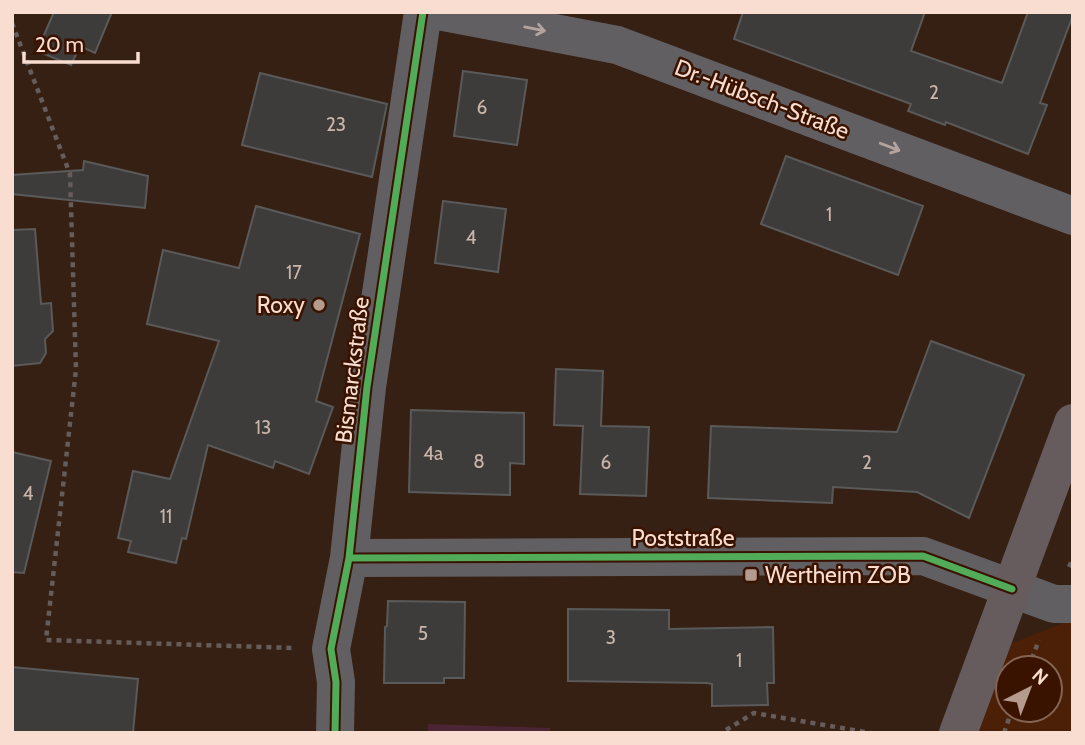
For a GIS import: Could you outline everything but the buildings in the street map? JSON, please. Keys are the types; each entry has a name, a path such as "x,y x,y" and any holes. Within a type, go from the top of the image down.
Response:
{"main road":[{"path":"958,733 1069,446"}],"street":[{"name":"Bismarckstraße","path":"335,733 335,682 331,649 349,558 367,387 423,12"},
{"name":"Dr.-Hübsch-Straße","path":"444,12 617,45 1073,216"},
{"name":"Poststraße","path":"349,558 923,556 1054,604 1073,604"}],"path":[{"path":"12,23 70,174 76,369 46,639 331,649"},
{"path":"726,730 754,713 871,733"}],"shaded area":[{"path":"1073,619 1073,733 958,733 987,653"},
{"path":"428,724 550,728 550,733 428,733"}],"cycle path":[{"path":"335,733 336,682 331,649 349,558 367,387 423,12"},
{"path":"349,558 923,556 1012,589"}],"place":[{"name":"Roxy","path":"319,305"},
{"name":"Wertheim ZOB","path":"751,575"}]}
